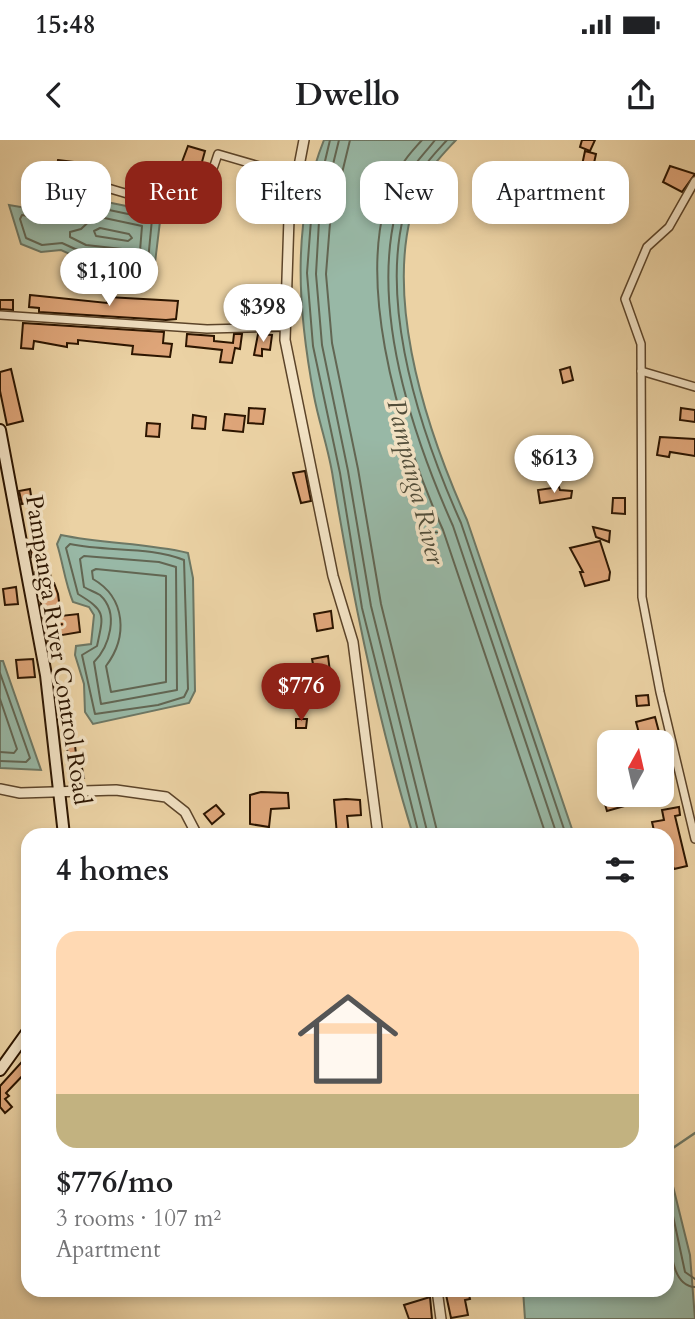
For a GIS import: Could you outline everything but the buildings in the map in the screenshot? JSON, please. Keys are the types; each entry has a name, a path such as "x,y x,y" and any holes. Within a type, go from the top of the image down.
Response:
{"main road":[{"name":"Pampanga River Control Road","path":"0,430 46,675 64,828"},
{"path":"0,1070 21,1041"}],"street":[{"path":"300,161 304,140"},
{"path":"111,188 172,204 191,201 205,186 219,154 243,161"},
{"path":"695,181 669,227 647,247 625,299 641,344 642,597 660,692 695,839"},
{"path":"289,224 284,327 333,576 353,642 377,828"},
{"path":"0,315 207,329 284,327"},
{"path":"640,371 695,387"},
{"path":"0,789 20,793 116,790 166,797 185,812 193,828"},
{"path":"438,1297 441,1319"}],"water":[{"name":"Pampanga River","path":"324,140 456,140 437,161 360,161 360,224 409,224 404,263 405,307 422,398 451,483 467,520 572,828 411,828 367,658 308,364 301,299 303,224 346,224 346,161 317,161"},
{"path":"111,203 125,206 125,224 160,224 154,271 83,260 61,250 41,252 21,244 9,205 21,207 21,224 111,224"},
{"path":"61,535 188,553 193,578 195,691 189,703 93,724 85,712 84,684 75,655 76,646 91,644 94,615 89,607 73,602 57,544"},
{"path":"0,661 3,661 41,770 0,768"},
{"path":"674,1190 690,1255 695,1319 525,1319 523,1297 674,1297"}],"waterway":[{"path":"674,1147 695,1133"}]}
